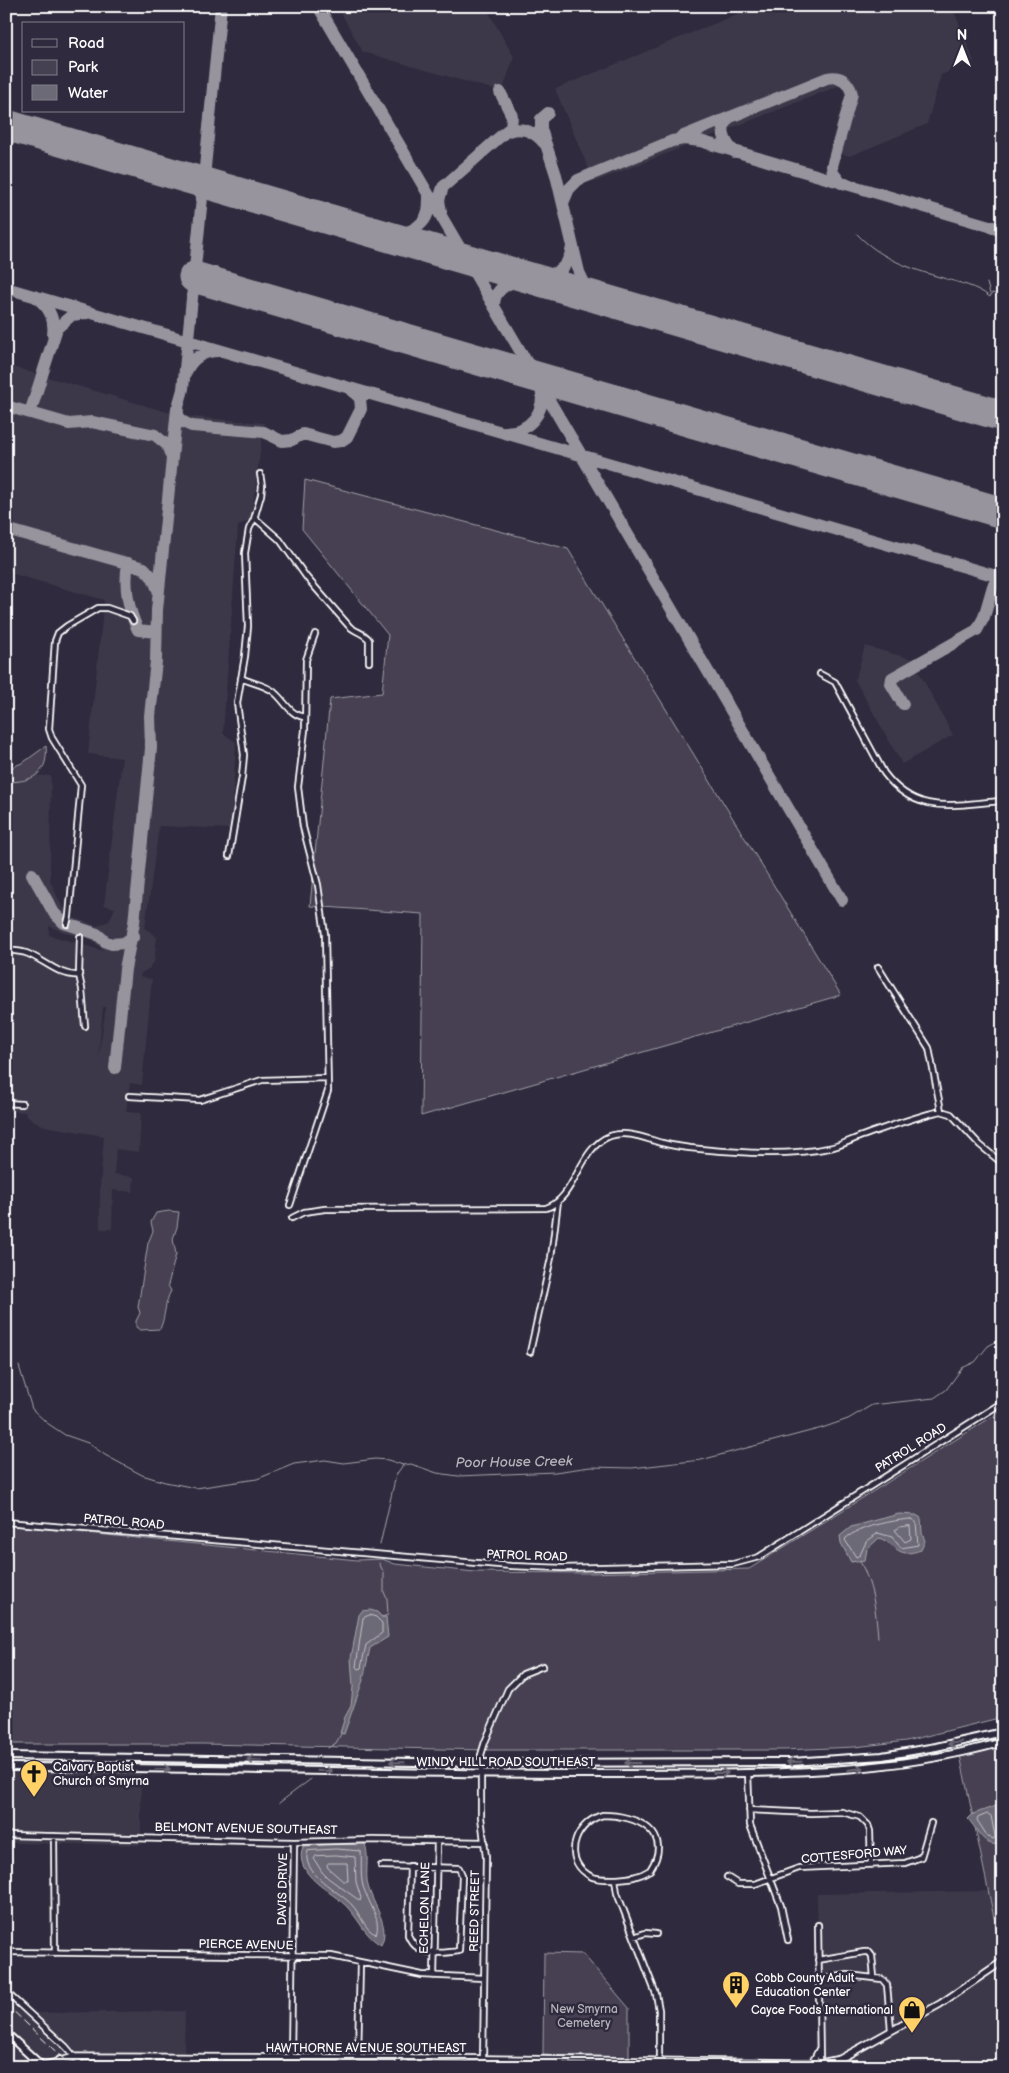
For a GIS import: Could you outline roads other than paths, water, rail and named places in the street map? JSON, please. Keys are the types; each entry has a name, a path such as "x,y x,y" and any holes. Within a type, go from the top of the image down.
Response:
{"main road":[{"name":"WINDY HILL ROAD SOUTHEAST","path":"6,1756 481,1763 836,1761 918,1751 1003,1732"},
{"name":"WINDY HILL ROAD SOUTHEAST","path":"6,1768 481,1773 821,1772 889,1766 944,1757 1003,1742"},
{"path":"6,2033 42,2066"}],"street":[{"path":"229,856 244,755 237,702 246,656 248,626 244,553 249,529 261,496 260,474"},
{"path":"254,518 280,540 307,578 349,626 355,632 367,637 369,640 369,662"},
{"path":"67,924 81,785 52,738 49,729 55,641 58,634 67,626 98,608 107,608 130,616 133,620"},
{"path":"290,1205 327,1098 325,934 318,885 303,827 298,787 304,717 306,660 315,634"},
{"path":"820,674 835,682 884,772 894,786 913,800 938,806 1003,800"},
{"path":"241,678 267,687 275,692 292,712 304,717"},
{"path":"80,937 79,975 86,1026"},
{"path":"6,950 25,953 63,972 79,975"},
{"path":"878,967 929,1048 941,1111"},
{"path":"129,1096 200,1100 262,1080 327,1078"},
{"path":"6,1104 22,1104"},
{"path":"292,1218 304,1212 325,1209 534,1210 548,1208 558,1201 566,1191 581,1164 592,1150 609,1136 618,1134 634,1135 664,1144 702,1150 779,1153 808,1151 831,1148 941,1111 950,1114 980,1145 1003,1164"},
{"path":"530,1352 551,1258 558,1201"},
{"name":"PATROL ROAD","path":"6,1522 511,1566 562,1568 733,1564 758,1557 1003,1402"},
{"name":"REED STREET","path":"483,2059 485,1842 481,1817 481,1763 485,1742 508,1689 523,1674 542,1666"},
{"path":"748,1773 752,1835 781,1906 788,1940"},
{"path":"749,1810 811,1813 842,1812 860,1817 868,1825 870,1832 871,1864"},
{"path":"604,1815 619,1816 642,1822 655,1834 657,1842 658,1854 650,1870 633,1878 616,1879 599,1878 587,1874 578,1864 575,1856 574,1841 581,1829 589,1821 604,1815"},
{"name":"COTTESFORD WAY","path":"727,1877 738,1884 762,1883 799,1868 906,1863 921,1857 932,1823"},
{"name":"BELMONT AVENUE SOUTHEAST","path":"6,1835 294,1842 485,1842"},
{"path":"54,1836 55,1953"},
{"name":"ECHELON LANE","path":"434,1976 437,1841"},
{"name":"DAVIS DRIVE","path":"291,2057 294,1842"},
{"path":"381,1866 410,1866 459,1868 462,1875 462,1884 459,1951 423,1951 414,1946 408,1935 410,1866"},
{"path":"616,1879 617,1893 658,2002 659,2062"},
{"path":"818,1925 819,2049 821,2064 842,2058 957,1993 1003,1961"},
{"path":"634,1937 645,1933 656,1934"},
{"name":"PIERCE AVENUE","path":"6,1952 335,1957 400,1972 434,1976 484,1978"},
{"path":"818,1960 869,1952 872,1956 874,1976"},
{"path":"358,2058 360,1962"},
{"path":"818,1980 848,1975 874,1976 882,1979 887,1985 891,2030"},
{"path":"6,1992 75,2057 83,2067"},
{"path":"809,2064 819,2049"},
{"name":"HAWTHORNE AVENUE SOUTHEAST","path":"42,2066 60,2063 75,2057 399,2058 821,2064"},
{"path":"220,2057 221,2067"},
{"path":"399,2058 399,2067"},
{"path":"842,2058 852,2066"},
{"path":"835,2067 842,2058"},
{"path":"559,2067 562,2060"},
{"name":"HAWTHORNE AVENUE SOUTHEAST","path":"782,2062 796,2067"},
{"path":"835,2067 923,2067"}],"water":[{"path":"899,1514 916,1515 921,1518 922,1533 925,1541 921,1550 902,1552 879,1538 867,1549 865,1560 851,1562 841,1543 840,1536 851,1527"},
{"path":"370,1610 377,1612 382,1617 386,1617 388,1637 370,1648 363,1680 344,1734 340,1733 351,1706 353,1687 351,1658 359,1615 362,1611"},
{"path":"996,1806 996,1817 1002,1842 991,1844 982,1838 968,1819 973,1814"},
{"path":"365,1844 367,1880 384,1929 381,1945 367,1933 348,1908 316,1882 303,1866 301,1857 303,1846"}],"waterway":[{"path":"857,234 886,257 908,267 968,285 990,297 992,293 1003,295"},
{"path":"987,283 990,294"},
{"name":"Poor House Creek","path":"19,1366 32,1409 47,1423 65,1435 88,1443 105,1455 142,1475 196,1488 257,1479 294,1464 325,1460 344,1463 375,1459 388,1460 403,1465 411,1464 437,1473 458,1476 555,1472 590,1467 632,1468 701,1460 822,1428 848,1419 872,1405 934,1398 946,1390 962,1368 975,1362 988,1346 1003,1338"},
{"path":"380,1545 396,1475 403,1465"},
{"path":"860,1561 873,1598 878,1638"},
{"path":"379,1563 384,1573 384,1592 387,1599 388,1615 382,1617"},
{"path":"328,1748 336,1743 341,1734"},
{"path":"279,1803 311,1779"}],"railway":[{"path":"6,2004 72,2067"}],"place":[{"name":"Calvary Baptist Church of Smyrna","path":"34,1798"},
{"name":"Cobb County Adult Education Center","path":"736,2009"},
{"name":"Cayce Foods International","path":"912,2034"}],"park label":[{"name":"New Smyrna Cemetery","path":"584,2016"}]}
